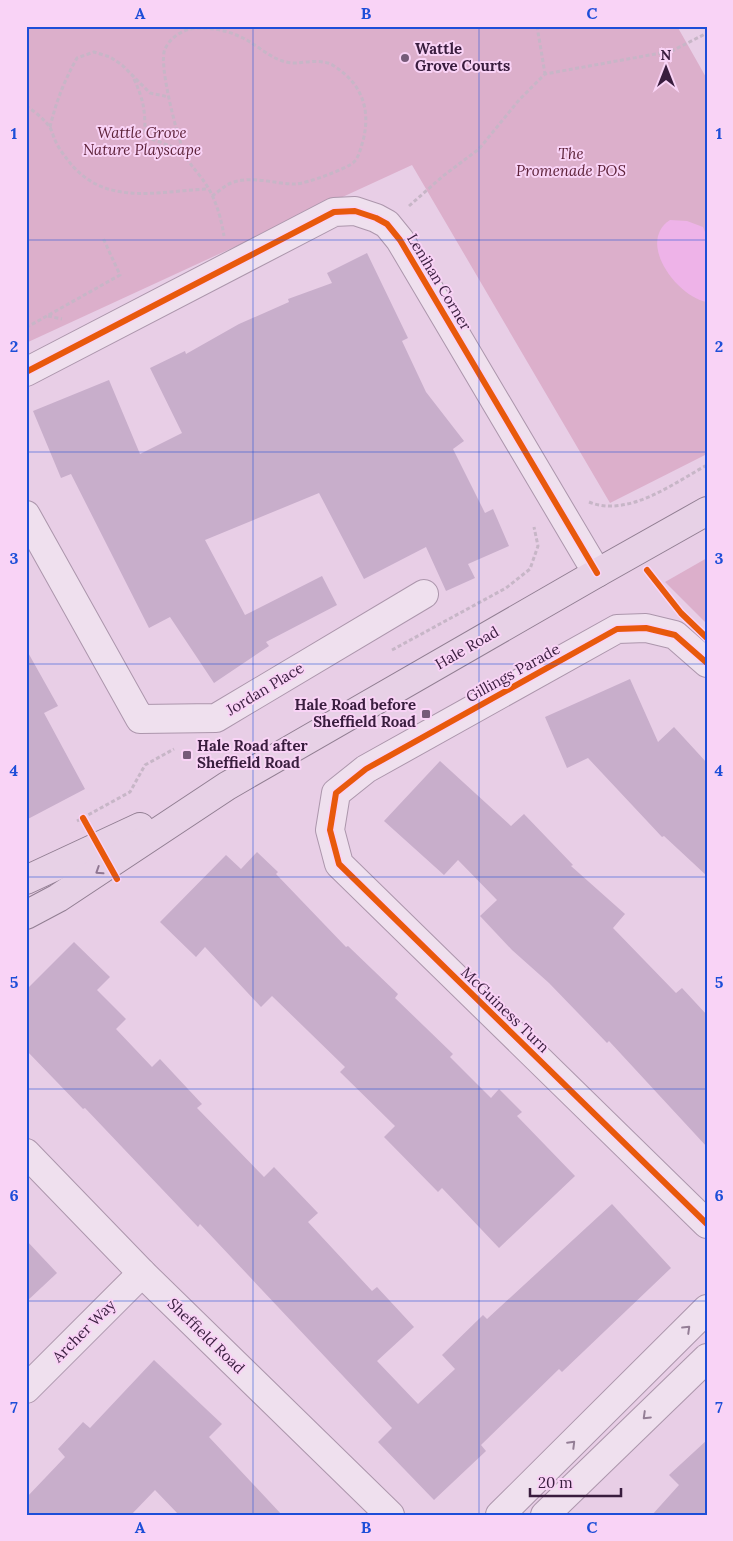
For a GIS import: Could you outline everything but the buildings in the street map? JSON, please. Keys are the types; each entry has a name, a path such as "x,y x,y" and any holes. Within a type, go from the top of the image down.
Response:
{"main road":[{"name":"Hale Road","path":"26,915 58,898 227,786 707,511"},
{"name":"Hale Road","path":"26,880 227,786"}],"street":[{"name":"Lenihan Corner","path":"26,372 334,212 355,211 388,224 400,240 597,573"},
{"name":"Jordan Place","path":"26,515 140,719 216,718 424,594"},
{"name":"Gillings Parade","path":"336,793 366,769 618,629 646,628 675,635 707,663"},
{"name":"McGuiness Turn","path":"336,793 330,830 339,864 707,1224"},
{"name":"Sheffield Road","path":"26,1153 142,1273 390,1515"},
{"name":"Archer Way","path":"26,1389 142,1273"},
{"path":"500,1515 707,1309"},
{"path":"545,1515 707,1358"},
{"path":"654,1361 677,1386"},
{"path":"544,1472 566,1494"}],"path":[{"path":"537,26 545,74"},
{"path":"212,196 232,183 247,180 297,184 332,174 355,161 366,128 366,109 360,92 333,65 321,62 289,63 270,56 242,38 211,28 195,28 179,33 164,50 164,66 183,151 192,167 204,180 208,189 212,196 216,203 230,266"},
{"path":"388,224 443,176 479,149 519,100 545,74 672,51 707,33"},
{"path":"50,127 54,108 64,81 76,58 94,52 110,57 122,65 150,92 170,97"},
{"path":"133,76 145,108 145,134 152,139 183,151"},
{"path":"26,106 34,111 50,127 55,141 76,170 96,186 121,193 146,194 208,189"},
{"path":"405,200 412,203 416,210"},
{"path":"26,326 48,316 120,274 103,238"},
{"path":"48,316 66,320"},
{"path":"582,499 606,506 639,502 707,465"},
{"path":"386,653 506,588 530,569 538,546 532,518"},
{"path":"74,823 130,792 146,765 182,744"},
{"path":"82,818 99,846"}],"green space":[{"name":"The Promenade POS","path":"26,26 677,26 707,79 707,454 610,503 412,165 26,343"},
{"path":"707,558 707,624 665,582"}],"sand":[{"path":"670,220 687,221 703,227 707,237 707,302 695,298 684,290 673,280 664,267 657,241 661,230"}],"cycle path":[{"path":"26,372 334,212 355,211 376,218 387,224 400,240 597,573"},
{"path":"647,570 681,613 707,638"},
{"path":"707,663 675,635 646,628 617,629 366,769 336,793 330,830 339,864 707,1224"},
{"path":"83,818 117,879"}],"place":[{"name":"Wattle Grove Courts","path":"405,58"},
{"name":"Hale Road before Sheffield Road","path":"426,714"},
{"name":"Hale Road after Sheffield Road","path":"187,755"}],"park label":[{"name":"Wattle Grove Nature Playscape","path":"142,142"}]}
